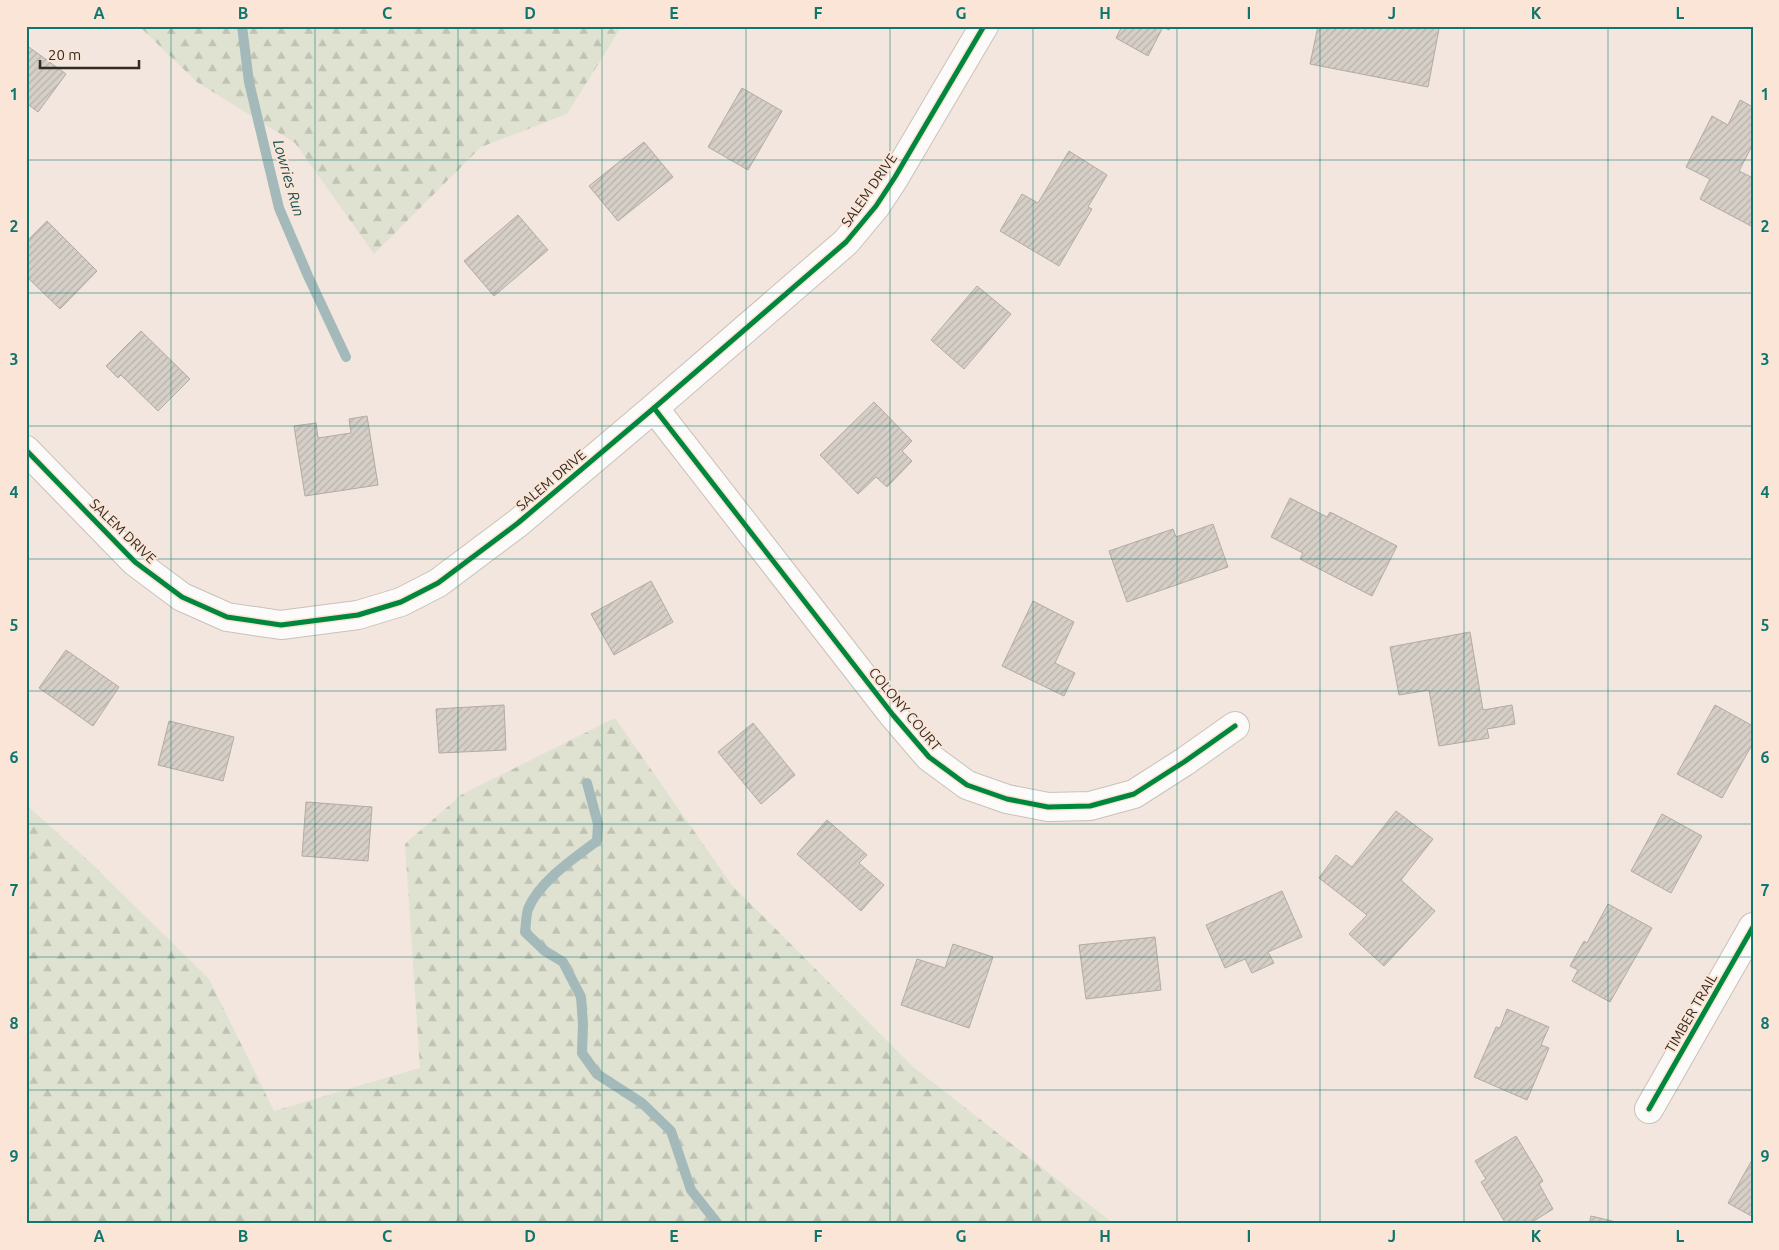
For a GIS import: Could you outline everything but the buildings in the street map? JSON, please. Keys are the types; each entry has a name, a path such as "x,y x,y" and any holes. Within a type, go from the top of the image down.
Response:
{"street":[{"name":"SALEM DRIVE","path":"26,450 135,562 182,597 228,617 281,625 358,615 401,602 438,583 518,523 846,242 876,206 895,177 984,26"},
{"name":"COLONY COURT","path":"654,408 893,715 929,757 967,785 1007,800 1048,807 1090,806 1134,794 1236,726"},
{"name":"TIMBER TRAIL","path":"1649,1109 1753,927"}],"green space":[{"path":"139,26 622,26 567,114 481,147 374,254 295,143 197,82"},
{"path":"615,718 731,884 912,1066 1114,1224 26,1224 26,805 91,863 209,979 274,1111 420,1068 405,844 461,795"}],"waterway":[{"name":"Lowries Run","path":"242,26 249,82 279,208 346,357"},
{"name":"Lowries Run","path":"587,783 598,824 597,841 558,871 540,889 528,909 525,932 545,951 563,962 581,997 583,1024 582,1053 597,1074 642,1103 671,1131 691,1190 718,1224"}],"cycle path":[{"path":"26,450 135,562 182,597 227,617 281,625 358,615 401,602 438,583 518,523 846,242 876,206 895,177 984,26"},
{"path":"654,408 893,715 929,757 967,785 1007,799 1048,807 1090,806 1134,794 1235,726"},
{"path":"1649,1109 1753,927"}]}
